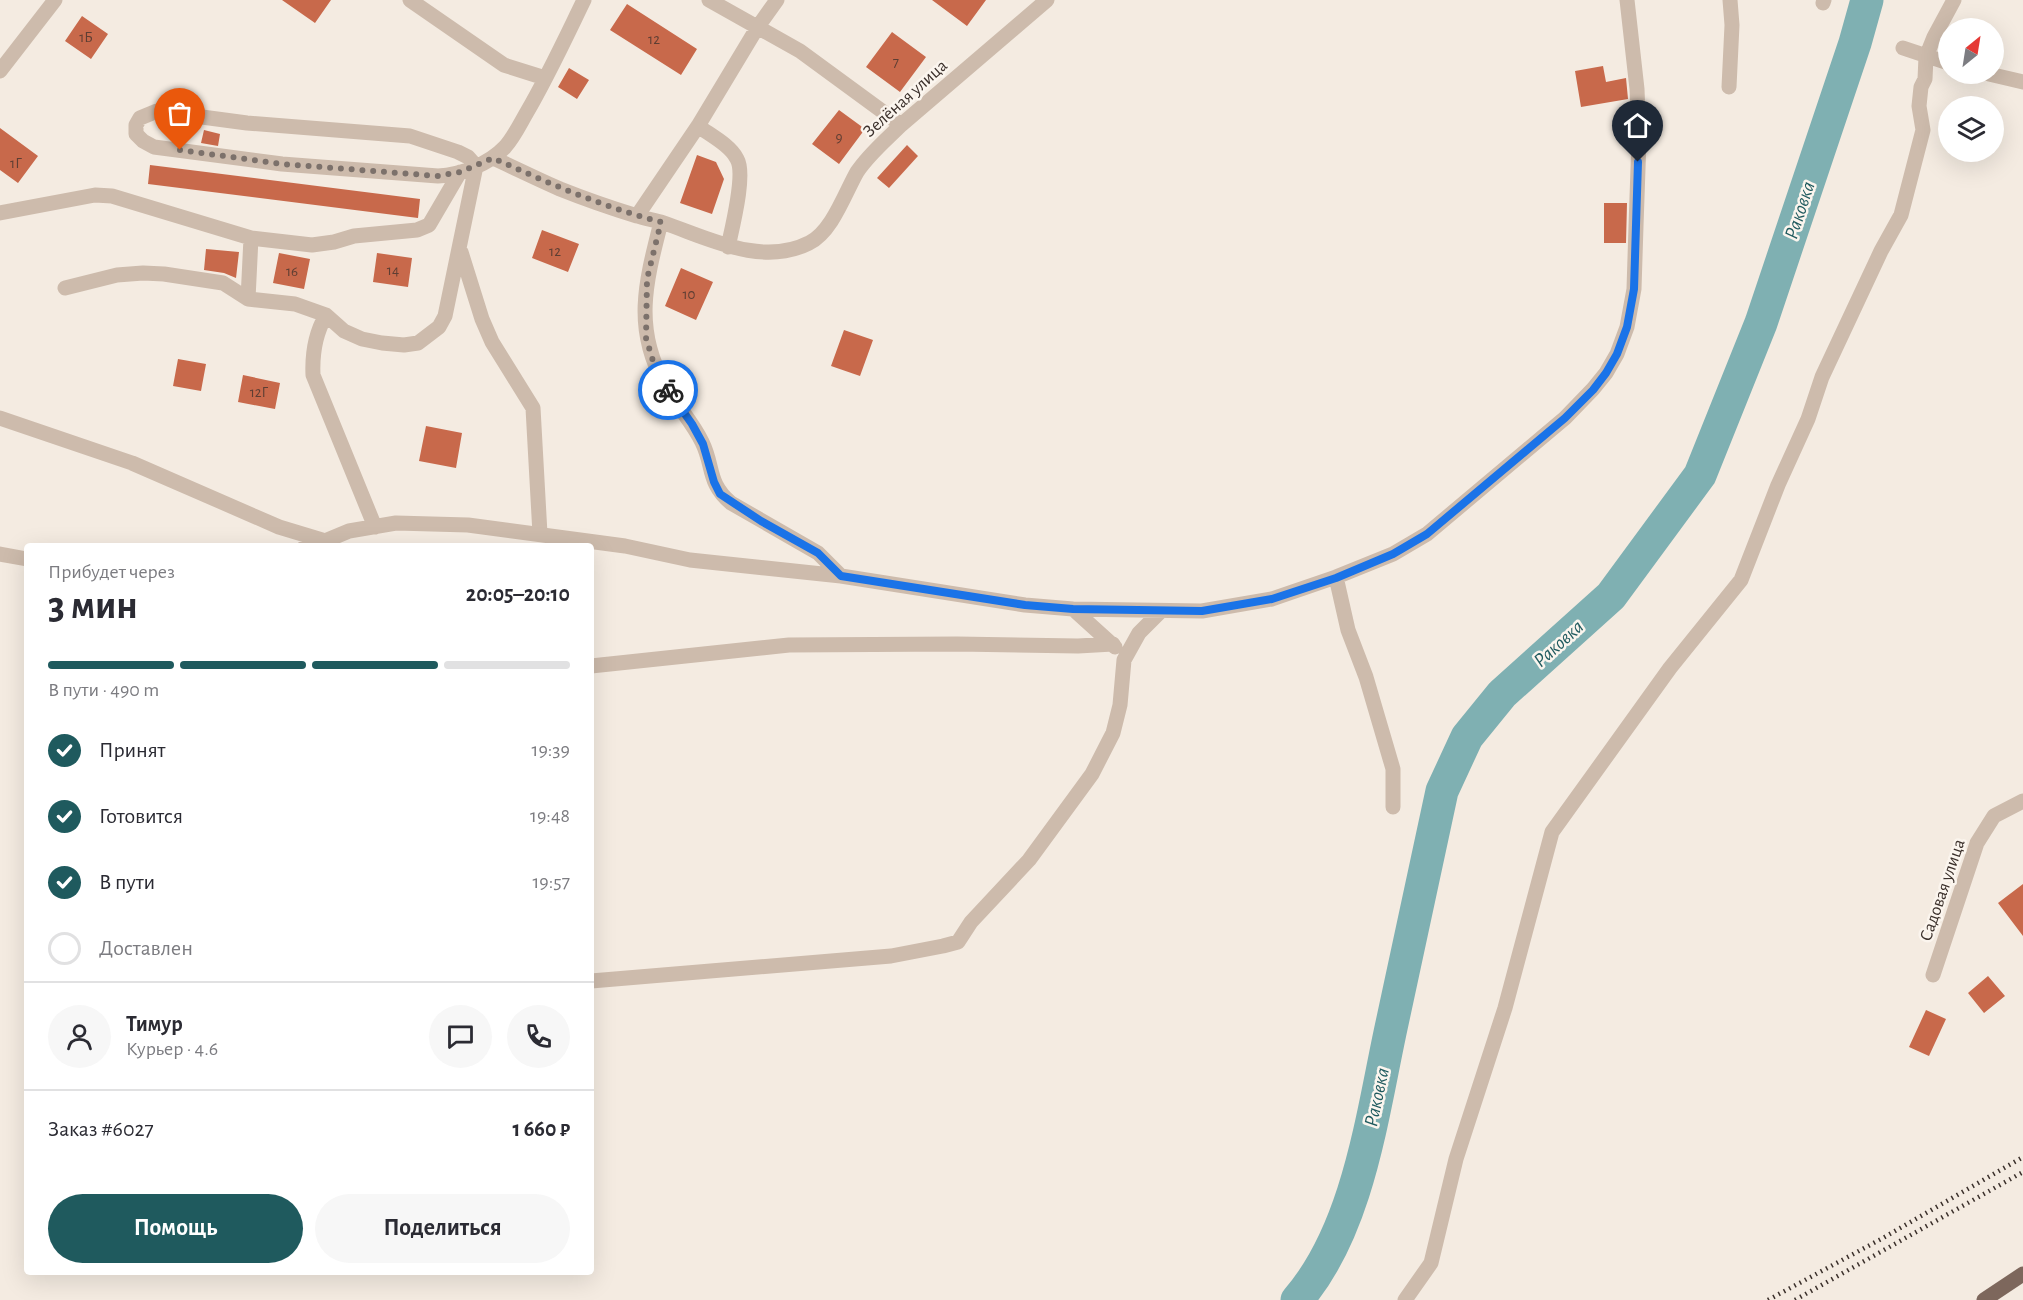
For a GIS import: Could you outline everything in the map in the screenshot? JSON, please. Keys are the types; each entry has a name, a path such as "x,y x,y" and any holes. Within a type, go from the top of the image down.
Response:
{"main road":[{"path":"1984,1300 2023,1274"}],"street":[{"path":"0,71 55,0"},
{"path":"410,0 504,66 545,78"},
{"path":"476,166 468,157 446,147 391,133 279,126 157,111 140,118 136,125 136,134 154,147 282,164 438,176 460,172 476,166 493,158 514,135 584,0"},
{"path":"709,0 800,51 901,125"},
{"path":"637,216 698,126 757,28 777,0"},
{"name":"Зелёная улица","path":"728,247 752,251 776,251 810,243 822,232 836,213 868,157 901,125 1047,0"},
{"path":"329,543 349,531 396,523 468,525 625,546 690,560 841,576 1025,605 1073,609 1202,611 1272,599 1336,578 1393,554 1427,534 1565,418 1593,390 1617,354 1627,327 1634,289 1639,140 1637,89 1627,0"},
{"path":"1729,87 1732,25 1730,0"},
{"path":"1406,1300 1431,1263 1456,1158 1505,1008 1552,832 1670,668 1741,580 1778,485 1808,419 1822,377 1881,251 1901,215 1923,130 1919,106 1921,87 1925,79 1926,57 1954,0"},
{"path":"1903,48 1938,60"},
{"path":"2004,78 2023,82"},
{"path":"493,158 559,188 728,247 741,173 738,160 731,151 698,126"},
{"path":"65,288 117,275 164,274 224,283 248,299 295,304 326,315 344,331 362,339 382,344 418,343 439,327 444,316 476,166"},
{"path":"0,213 95,195 112,196 251,238 312,245 354,236 417,230 429,225 460,172"},
{"path":"661,222 647,279 646,338 653,361 664,383 703,444 714,482 720,494 731,503 818,553 841,576"},
{"path":"248,299 251,238"},
{"path":"460,249 482,320 492,342 533,408 540,534"},
{"path":"326,315 316,336 312,354 313,375 375,527"},
{"path":"0,418 132,463 279,527 324,543"},
{"path":"0,554 24,558"},
{"path":"1336,578 1348,630 1366,677 1393,769 1393,807"},
{"path":"1073,609 1113,644 1124,660"},
{"path":"594,981 891,956 958,942 971,921 1029,860 1092,774 1113,733 1120,705 1124,660 1139,633 1160,612"},
{"path":"594,666 789,645 1078,646 1113,644"},
{"name":"Садовая улица","path":"1933,975 1977,843 1994,816 2023,801"}],"building":[{"path":"282,0 331,0 315,23"},
{"path":"932,0 986,0 967,26"},
{"path":"627,4 697,49 681,75 610,30"},
{"path":"82,16 108,34 91,59 65,41"},
{"path":"892,32 926,57 900,92 866,67"},
{"path":"1603,66 1606,82 1626,78 1628,99 1581,107 1575,71"},
{"path":"569,68 589,80 577,99 558,87"},
{"path":"839,110 865,129 839,164 812,144"},
{"path":"0,128 38,156 18,183 0,170"},
{"path":"204,130 220,134 218,146 201,143"},
{"path":"907,145 918,156 889,188 877,178"},
{"path":"697,155 716,162 724,179 712,214 680,203"},
{"path":"150,165 420,199 418,218 148,184"},
{"path":"1604,203 1627,203 1626,243 1604,243"},
{"path":"542,230 579,244 568,272 532,258"},
{"path":"206,249 239,252 236,278 224,273 204,270"},
{"path":"279,253 310,259 304,289 273,283"},
{"path":"377,253 412,258 408,287 373,282"},
{"path":"681,268 713,282 696,320 665,306"},
{"path":"844,330 873,340 860,376 831,366"},
{"path":"178,359 206,364 201,391 173,386"},
{"path":"243,375 280,383 275,409 238,402"},
{"path":"426,426 462,433 456,468 419,461"},
{"path":"2023,884 2023,936 1998,903"},
{"path":"1988,976 2005,996 1984,1013 1968,993"},
{"path":"1926,1010 1946,1019 1929,1056 1909,1047"}],"waterway":[{"name":"Раковка","path":"1297,1300 1318,1272 1335,1240 1360,1171 1442,791 1467,737 1502,694 1611,596 1700,475 1761,323 1855,43 1867,0"}],"railway":[{"path":"1768,1300 1883,1238 2023,1157"},
{"path":"1795,1300 2023,1172"}],"way so far":[{"path":"180,150 282,164 438,176 449,176 493,158 559,188 637,216 661,222 647,279 646,338 653,361 668,390"}],"route":[{"path":"668,390 703,444 714,482 720,494 731,503 818,553 841,576 1025,605 1073,609 1202,611 1272,599 1336,578 1393,554 1427,534 1565,418 1593,390 1617,354 1631,308 1634,289 1638,162"}]}
